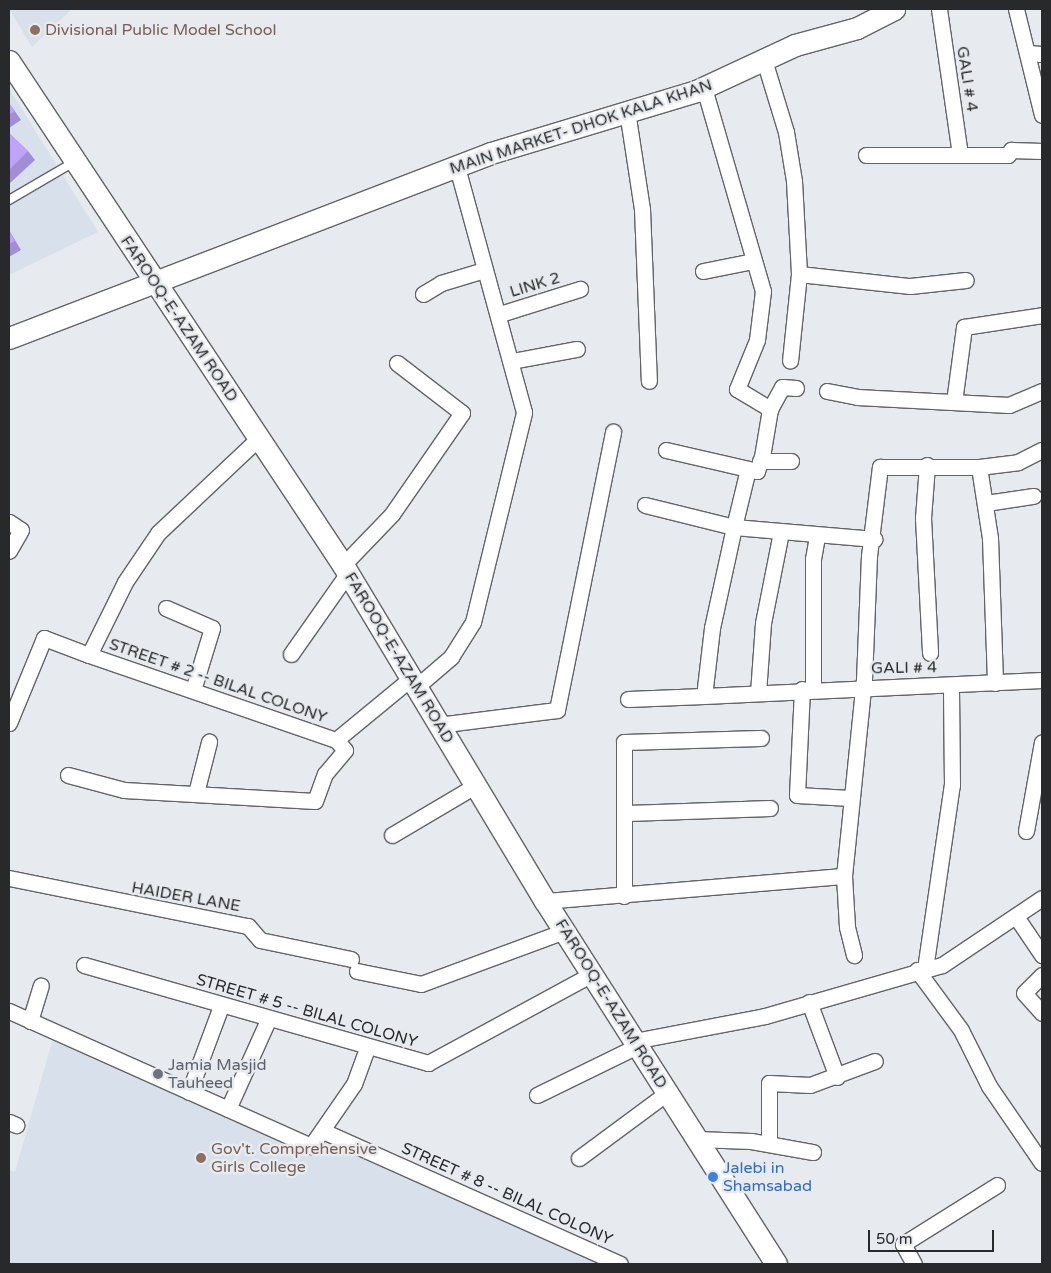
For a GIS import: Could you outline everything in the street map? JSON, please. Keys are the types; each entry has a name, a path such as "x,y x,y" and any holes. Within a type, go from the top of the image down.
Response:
{"street":[{"name":"MAIN MARKET- DHOK KALA KHAN","path":"9,338 152,281 457,167 627,111 704,88 795,45 857,28 894,9"},
{"name":"GALI # 4","path":"939,9 960,154"},
{"path":"1016,9 1042,115"},
{"path":"1027,53 1042,54"},
{"path":"764,60 786,132 799,274 790,361"},
{"name":"FAROOQ-E-AZAM ROAD","path":"9,61 152,281 261,436 346,569 545,901 776,1264"},
{"path":"704,88 753,261 764,311 737,390 770,409"},
{"path":"627,111 642,209 649,381"},
{"path":"866,155 1042,151"},
{"path":"457,167 484,270 500,314 512,361 577,350"},
{"path":"703,271 753,261"},
{"path":"423,294 441,283 484,270"},
{"path":"799,274 910,286 966,280"},
{"name":"LINK 2","path":"500,314 580,289"},
{"path":"954,402 964,327 1042,315"},
{"name":"STREET # 2 -- BILAL COLONY","path":"336,740 451,657 474,622 524,412 512,361"},
{"path":"291,654 346,569 398,507 462,413 397,363"},
{"path":"666,450 757,471 770,409 782,387 796,388"},
{"path":"827,391 1009,405 1042,391"},
{"path":"438,725 557,710 613,432"},
{"path":"89,655 125,582 158,533 261,436"},
{"path":"854,956 846,926 844,876 862,686 869,556 874,539 880,467 927,465 979,467 1018,462 1042,450"},
{"path":"760,461 791,461"},
{"path":"927,465 923,518 930,653"},
{"path":"979,467 986,503 995,683"},
{"path":"704,696 712,628 748,469"},
{"path":"986,503 1034,496"},
{"path":"645,505 734,527 817,536 874,539"},
{"path":"9,522 21,530 9,551"},
{"path":"762,693 763,623 781,532"},
{"path":"817,536 813,559 808,689 796,796 850,798"},
{"path":"166,608 212,628 193,690"},
{"name":"STREET # 2 -- BILAL COLONY","path":"14,694 44,638 336,740 345,750 325,774 315,801 124,790 68,775"},
{"name":"GALI # 4","path":"628,699 862,686 950,685 1042,680"},
{"path":"950,685 952,786 921,970 961,1030 989,1086 1042,1163"},
{"path":"9,723 14,694"},
{"path":"624,896 628,814 624,742 761,738"},
{"path":"196,793 209,742"},
{"path":"1026,831 1042,742"},
{"path":"392,835 476,786"},
{"path":"628,814 770,808"},
{"path":"545,901 624,896 844,876"},
{"name":"HAIDER LANE","path":"9,878 248,926 260,940 421,984 564,931"},
{"path":"538,1095 636,1043 809,1002 942,965 1017,918 1042,898"},
{"path":"1017,918 1042,955"},
{"name":"STREET # 5 -- BILAL COLONY","path":"84,965 268,1020 428,1063 592,974"},
{"path":"1042,975 1024,993 1042,1013"},
{"path":"30,1021 41,986"},
{"path":"809,1002 837,1077"},
{"path":"188,1092 221,1006"},
{"path":"9,1011 310,1146 325,1132 354,1084 367,1048"},
{"path":"228,1109 268,1020"},
{"path":"769,1144 769,1084 810,1084 837,1077 875,1061"},
{"path":"579,1158 667,1093"},
{"name":"STREET # 8 -- BILAL COLONY","path":"325,1132 620,1264"},
{"path":"696,1139 769,1144 814,1152"},
{"path":"914,1264 903,1244 998,1185"}],"lane":[{"path":"9,200 74,162"}],"shaded area":[{"name":"Divisional Public Model School","path":"9,9 72,9 32,47"},
{"path":"9,88 98,232 9,275"},
{"name":"Gov't. Comprehensive Girls College","path":"53,1038 310,1146 325,1132 620,1264 9,1264 9,1170 15,1172"}],"building":[{"path":"9,103 15,111 9,115"},
{"path":"9,133 28,151 9,170"},
{"path":"9,231 15,241 9,244"}],"place":[{"name":"Divisional Public Model School","path":"35,30"},
{"name":"Jamia Masjid Tauheed","path":"158,1074"},
{"name":"Gov't. Comprehensive Girls College","path":"201,1158"},
{"name":"Jalebi in Shamsabad","path":"713,1177"}]}
